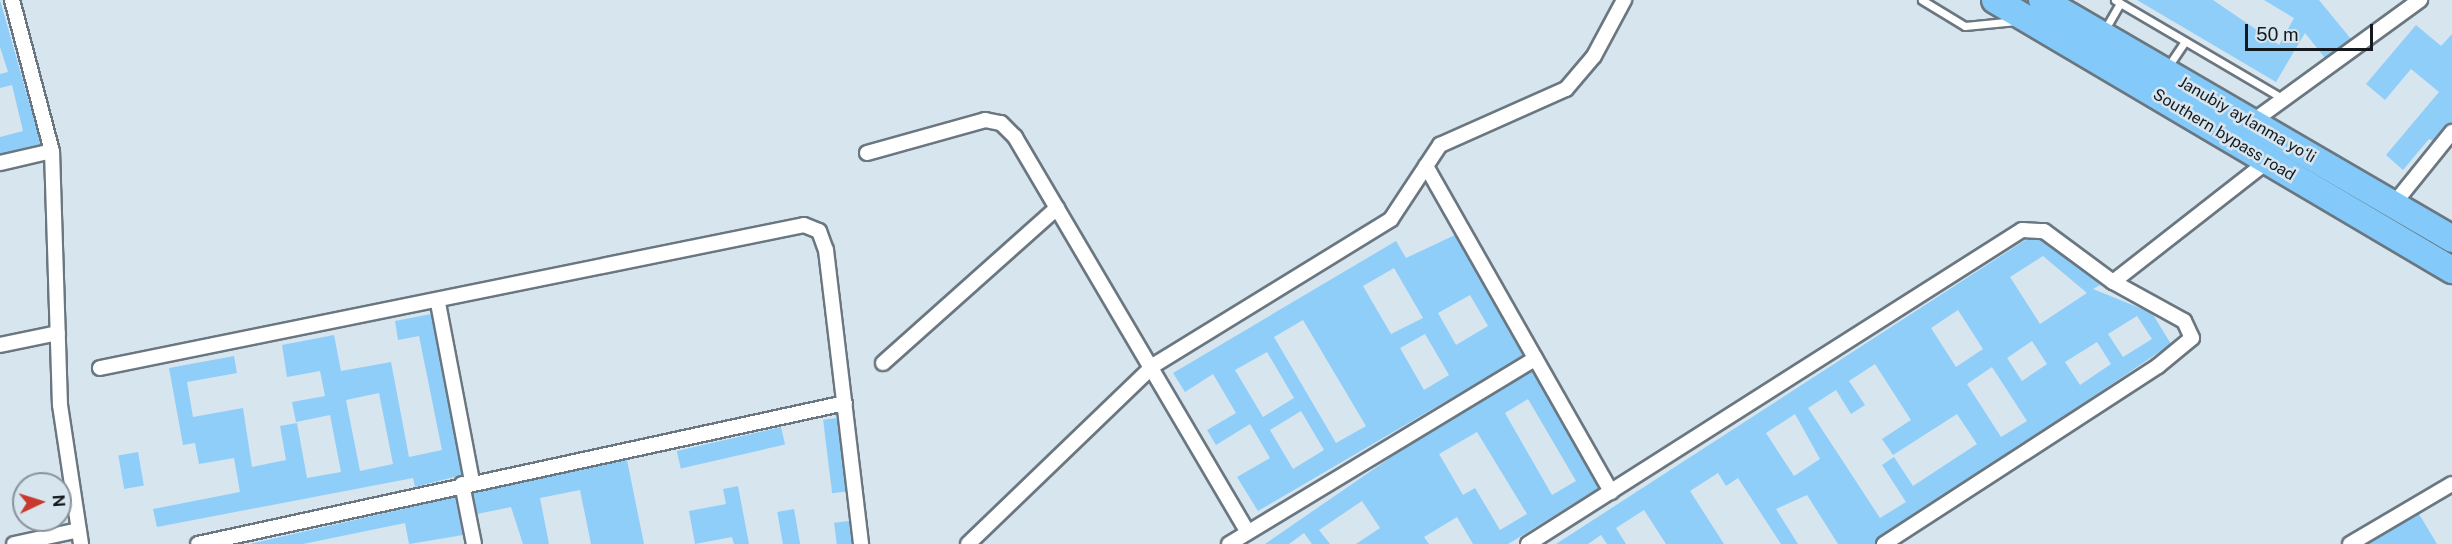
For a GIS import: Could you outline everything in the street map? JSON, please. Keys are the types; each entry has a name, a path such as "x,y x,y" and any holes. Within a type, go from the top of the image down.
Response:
{"highway":[{"name":"Southern bypass road","path":"1995,0 2035,10 2268,161 2452,270"},
{"name":"Janubiy aylanma yoʻli","path":"2035,10 2101,36 2452,239"}],"street":[{"path":"12,0 52,151 60,405 80,537 14,544"},
{"path":"968,544 1154,365 1374,232 1405,204 1426,166 1455,134 1566,89 1594,56 1624,0"},
{"path":"2252,122 2288,101 2420,0"},
{"path":"867,153 985,120 1001,123 1015,137 1154,365 1238,539 1535,358"},
{"path":"2393,205 2452,132"},
{"path":"0,164 52,151"},
{"path":"2112,282 2268,161"},
{"path":"1426,166 1611,492"},
{"path":"883,363 1057,208"},
{"path":"100,368 438,303 804,225 823,237 861,544"},
{"path":"1528,544 2022,230 2044,231 2112,282 2184,321 2192,338 2158,366 1884,544"},
{"path":"438,303 467,482 474,544"},
{"path":"0,345 58,333"},
{"path":"198,544 467,482 845,403"},
{"path":"2350,544 2452,484"}],"lane":[{"path":"1922,0 1965,26 2035,10"},
{"path":"2101,36 2117,1 2288,101"},
{"path":"2164,73 2185,41"}],"building":[{"path":"0,0 41,144 0,154 0,137 23,131 12,85 0,88 0,74 8,72 0,47"},
{"path":"2137,0 2213,0 2279,45 2294,18 2264,0 2319,0 2351,39 2325,58 2305,33 2276,82"},
{"path":"2416,25 2441,46 2452,34 2452,123 2433,141 2429,139 2403,170 2386,155 2439,92 2411,69 2385,100 2366,84"},
{"path":"1455,235 1523,356 1258,511 1237,477 1270,458 1250,424 1216,445 1207,430 1236,413 1213,374 1185,392 1173,373 1396,241 1406,258","holes":["1394,268 1423,318 1391,334 1363,286","1470,295 1488,326 1456,345 1438,313","1303,320 1366,426 1336,443 1274,337","1425,334 1449,375 1424,390 1400,348","1267,352 1294,398 1263,417 1235,370","1301,411 1324,450 1293,469 1270,430"]},
{"path":"2027,239 2041,240 2092,277 2100,285 2093,289 2152,313 2171,344 1875,544 1838,544 1807,495 1776,509 1798,544 1781,544 1738,478 1726,486 1718,473 1690,491 1724,544 1666,544 1644,510 1616,528 1626,544 1607,544 1601,535 1588,544 1556,544","holes":["2043,256 2087,293 2040,324 2010,277","1958,310 1983,349 1956,367 1931,328","2137,316 2152,339 2123,357 2108,334","2032,341 2047,364 2022,381 2007,358","2097,342 2111,364 2080,385 2065,362","1875,364 1911,420 1882,439 1893,455 1957,414 1977,444 1913,486 1894,457 1882,465 1906,502 1880,518 1808,408 1836,390 1851,414 1865,405 1849,381","1992,367 2027,421 2001,437 1967,384","1795,414 1820,459 1794,476 1766,433"]},
{"path":"431,314 462,475 415,487 413,478 157,527 153,509 240,492 234,458 199,464 195,443 183,445 169,368 234,356 237,373 187,382 193,417 243,408 252,467 286,460 280,426 297,423 307,478 341,472 330,415 296,422 292,402 325,396 320,371 287,377 282,345 334,335 341,371 391,362 409,457 442,450 419,336 398,340 395,321","holes":["379,393 393,464 360,471 346,400"]},
{"path":"1532,371 1599,488 1508,544 1473,544 1457,517 1424,537 1429,544 1356,544 1380,528 1362,501 1319,530 1330,544 1312,544 1304,533 1289,544 1265,544 1400,451","holes":["1528,399 1576,481 1552,495 1505,413","1477,432 1527,514 1500,530 1475,488 1463,495 1439,454"]},
{"path":"837,418 846,491 832,493 823,420"},
{"path":"781,427 785,445 681,469 677,451"},
{"path":"138,452 144,485 124,489 118,455"},
{"path":"627,460 644,544 591,544 580,490 540,498 549,544 523,544 511,507 477,514 473,493"},
{"path":"738,486 749,544 734,544 732,537 695,544 689,511 726,504 723,489"},
{"path":"455,497 463,535 409,544 405,523 303,544 250,544"},
{"path":"794,509 800,544 783,544 777,512"},
{"path":"2419,514 2437,544 2368,544"},
{"path":"849,521 852,544 837,544 834,523"}]}
